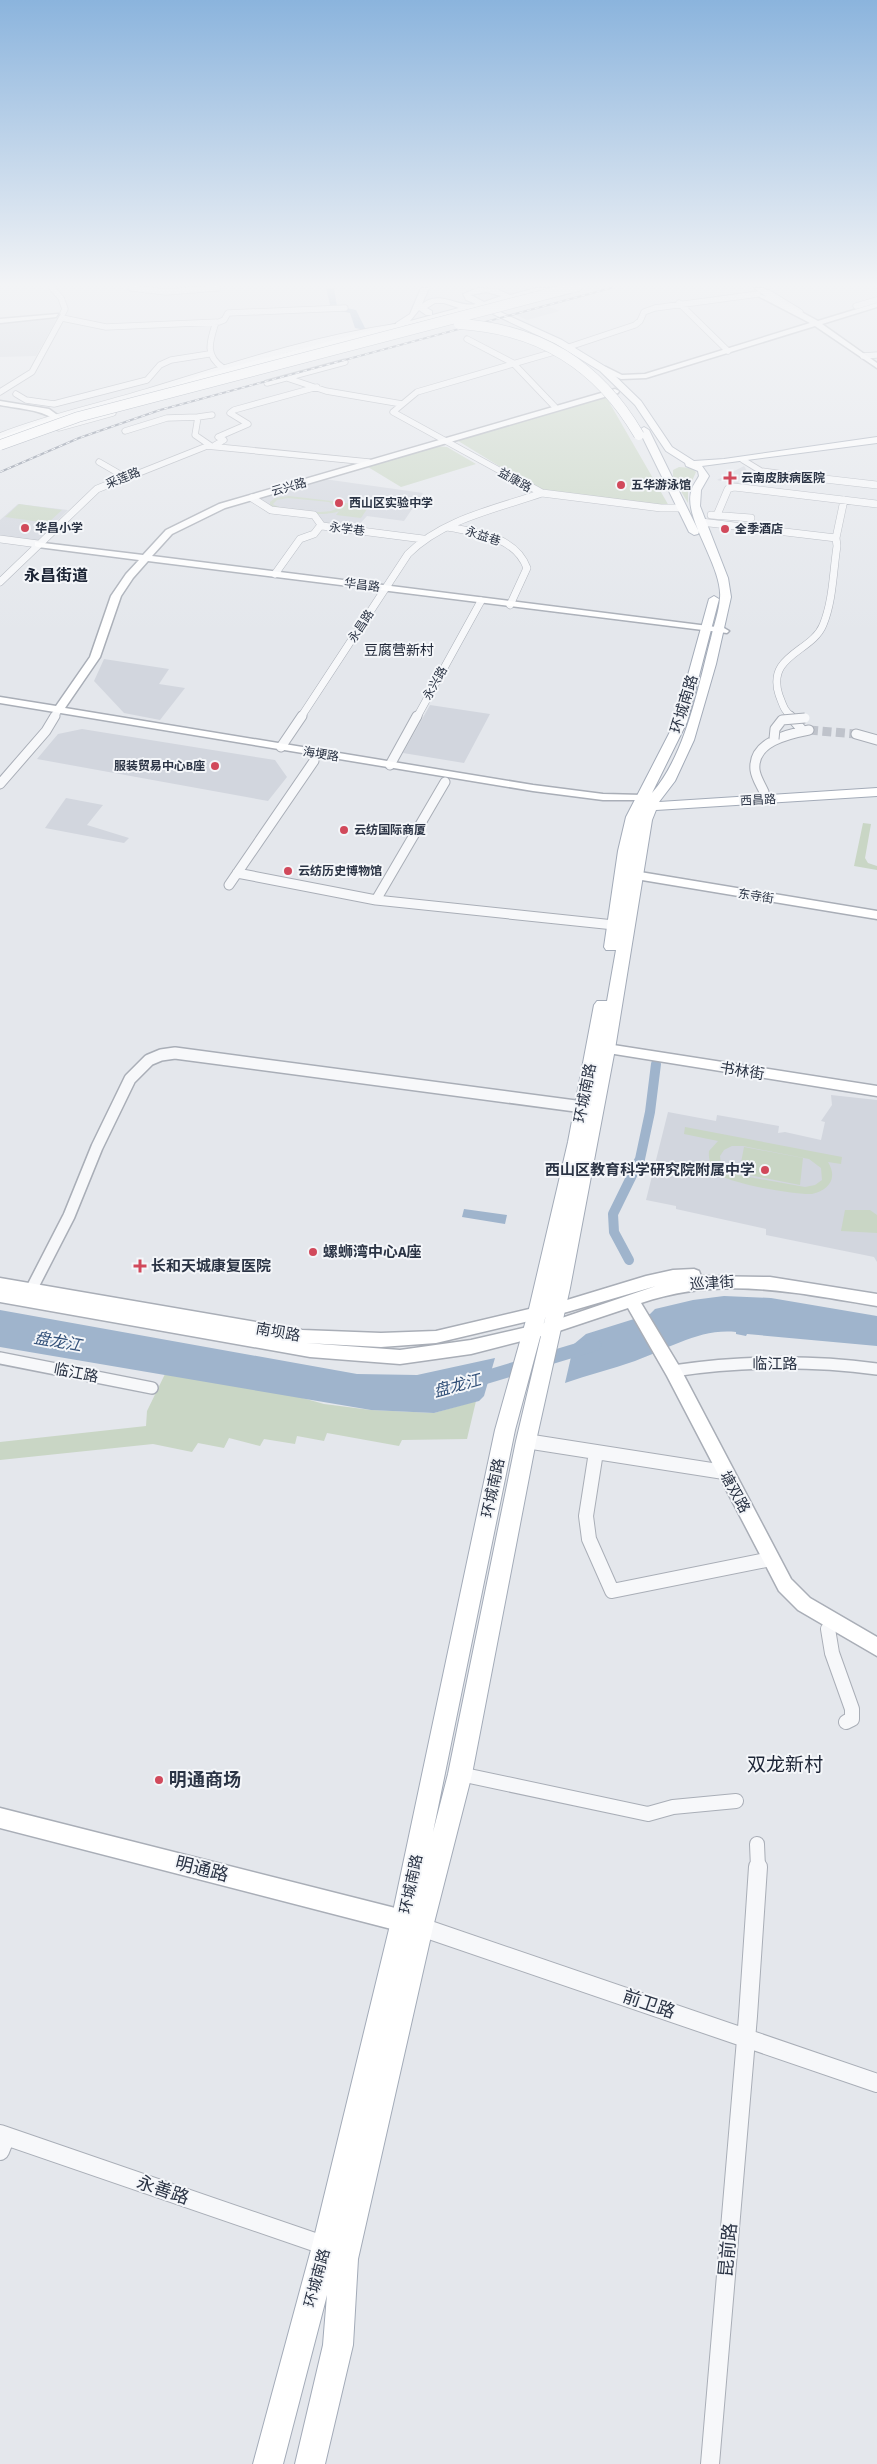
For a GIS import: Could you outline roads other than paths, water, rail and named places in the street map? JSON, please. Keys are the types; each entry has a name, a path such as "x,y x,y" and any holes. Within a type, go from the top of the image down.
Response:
{"highway":[{"path":"0,438 56,419 117,403"},
{"path":"14,442 54,423 136,403"},
{"path":"0,446 62,422 137,403"},
{"path":"620,403 641,433"}],"main road":[{"path":"0,438 126,403"},
{"path":"0,446 54,423 130,403"},
{"name":"云兴路","path":"57,713 96,657 121,587 170,532 184,523 222,506 571,403"},
{"path":"626,403 633,411 641,433 656,452 704,476 694,498 700,520"},
{"path":"642,403 663,443 674,454 681,466 682,508 700,520"},
{"path":"0,404 32,412 54,423"},
{"path":"0,404 46,411 54,423"},
{"path":"681,466 774,450 877,436"},
{"path":"656,452 681,466 746,459 877,440"},
{"path":"663,443 673,450 691,455 774,450"},
{"path":"656,452 663,448 663,443"},
{"path":"700,483 716,471 746,459"},
{"name":"环城南路","path":"268,2464 412,1924 460,1774 526,1442 553,1327 607,1049 647,802 681,722 714,598 714,577 700,520"},
{"name":"环城南路","path":"310,2464 338,2344 344,2259 412,1924 513,1396 533,1331 583,1107 625,852 633,817 669,781 688,740 721,630 726,589 700,520"},
{"name":"华昌路","path":"38,544 510,605 721,630"},
{"name":"海埂路","path":"0,700 168,737 551,799 647,802"},
{"name":"海埂路","path":"0,707 57,713 533,788 647,802"},
{"name":"西昌路","path":"647,802 877,784"},
{"name":"西昌路","path":"647,802 877,792"},
{"name":"东寺街","path":"634,876 877,916"},
{"name":"书林街","path":"607,1049 877,1091"},
{"name":"巡津街","path":"556,1308 646,1282 673,1276 698,1274 760,1274 877,1292"},
{"name":"巡津街","path":"553,1327 668,1288 724,1281 770,1283 877,1300"},
{"name":"南坝路","path":"0,1284 302,1336 381,1340 436,1337 556,1308"},
{"name":"南坝路","path":"0,1296 310,1350 386,1356 437,1354 553,1327"},
{"name":"塘双路","path":"632,1301 673,1371 724,1472 785,1585 804,1604 833,1623 877,1647"},
{"path":"381,1340 391,1349 386,1356"},
{"name":"明通路","path":"0,1818 412,1924"}],"street":[{"path":"54,423 115,403"},
{"path":"54,423 132,403"},
{"path":"198,417 196,435 213,446 224,440 218,437 248,424 230,413 234,410 259,403"},
{"path":"397,403 402,404"},
{"path":"552,403 556,407"},
{"name":"益康路","path":"402,404 394,414 542,493 662,508 682,508"},
{"path":"125,431 167,418 212,415"},
{"path":"0,446 14,442"},
{"name":"采莲路","path":"0,582 85,498 97,489 125,477 213,446 369,462"},
{"path":"746,459 761,470 777,474 877,484"},
{"path":"99,462 125,477"},
{"path":"716,515 730,488 877,504"},
{"name":"永昌路","path":"281,748 408,554 423,539 447,526 542,493"},
{"name":"永学巷","path":"252,498 271,510 314,515 321,525 423,539"},
{"path":"764,792 754,769 757,757 774,739 806,731 795,719 785,712 777,688 779,670 791,654 816,636 822,627 829,604 837,546 836,538 844,500"},
{"path":"700,520 716,515 751,518"},
{"path":"700,520 836,538"},
{"path":"275,574 300,539 314,534 321,525"},
{"name":"永益巷","path":"447,526 495,538 520,553 527,568 510,605"},
{"name":"华昌路","path":"0,539 38,544"},
{"name":"永兴路","path":"390,765 480,601"},
{"path":"0,784 23,759 57,713"},
{"path":"774,739 775,729 782,720 805,718"},
{"path":"856,734 877,740"},
{"path":"229,885 314,760"},
{"path":"376,900 445,782"},
{"path":"238,873 376,900 614,925"},
{"path":"31,1290 69,1216 96,1147 130,1079 137,1069 157,1056 175,1053 583,1107"},
{"name":"临江路","path":"0,1358 152,1388"},
{"name":"临江路","path":"673,1371 746,1364 795,1363 877,1370"},
{"path":"526,1442 706,1471 724,1472"},
{"path":"596,1452 586,1516 589,1539 612,1591 771,1559"},
{"path":"833,1623 828,1629 832,1657 854,1708 852,1719 846,1722"},
{"path":"460,1774 648,1814 673,1807 736,1801"},
{"name":"昆前路","path":"710,2464 759,1852 757,1844"},
{"name":"前卫路","path":"412,1924 745,2036 877,2083"},
{"name":"永善路","path":"2,2140 326,2246"}],"water":[{"path":"464,1209 507,1215 505,1224 462,1217"},
{"path":"724,1296 771,1298 877,1316 877,1346 747,1334 746,1336 736,1334 736,1332 710,1333 684,1340 635,1361 565,1383 574,1344 586,1334 650,1314 655,1309 693,1300"},
{"path":"0,1310 357,1374 417,1375 495,1358 484,1396 479,1401 434,1413 371,1410 0,1347"}],"waterway":[{"path":"629,1260 614,1232 613,1214 640,1159 650,1112 656,1064"},
{"name":"盘龙江","path":"470,1382 593,1345"}],"tunnel":[{"path":"809,730 856,734"}],"railway":[{"path":"0,472 79,438 186,403"}],"place":[{"name":"云南皮肤病医院","path":"730,478"},
{"name":"五华游泳馆","path":"621,485"},
{"name":"西山区实验中学","path":"339,503"},
{"name":"华昌小学","path":"25,528"},
{"name":"全季酒店","path":"725,529"},
{"name":"服装贸易中心B座","path":"215,766"},
{"name":"云纺国际商厦","path":"344,830"},
{"name":"云纺历史博物馆","path":"288,871"},
{"name":"西山区教育科学研究院附属中学","path":"765,1170"},
{"name":"螺蛳湾中心A座","path":"313,1252"},
{"name":"长和天城康复医院","path":"140,1266"},
{"name":"明通商场","path":"159,1780"}],"district":[{"name":"永昌街道","path":"56,575"},
{"name":"豆腐营新村","path":"399,650"},
{"name":"双龙新村","path":"785,1764"}]}
